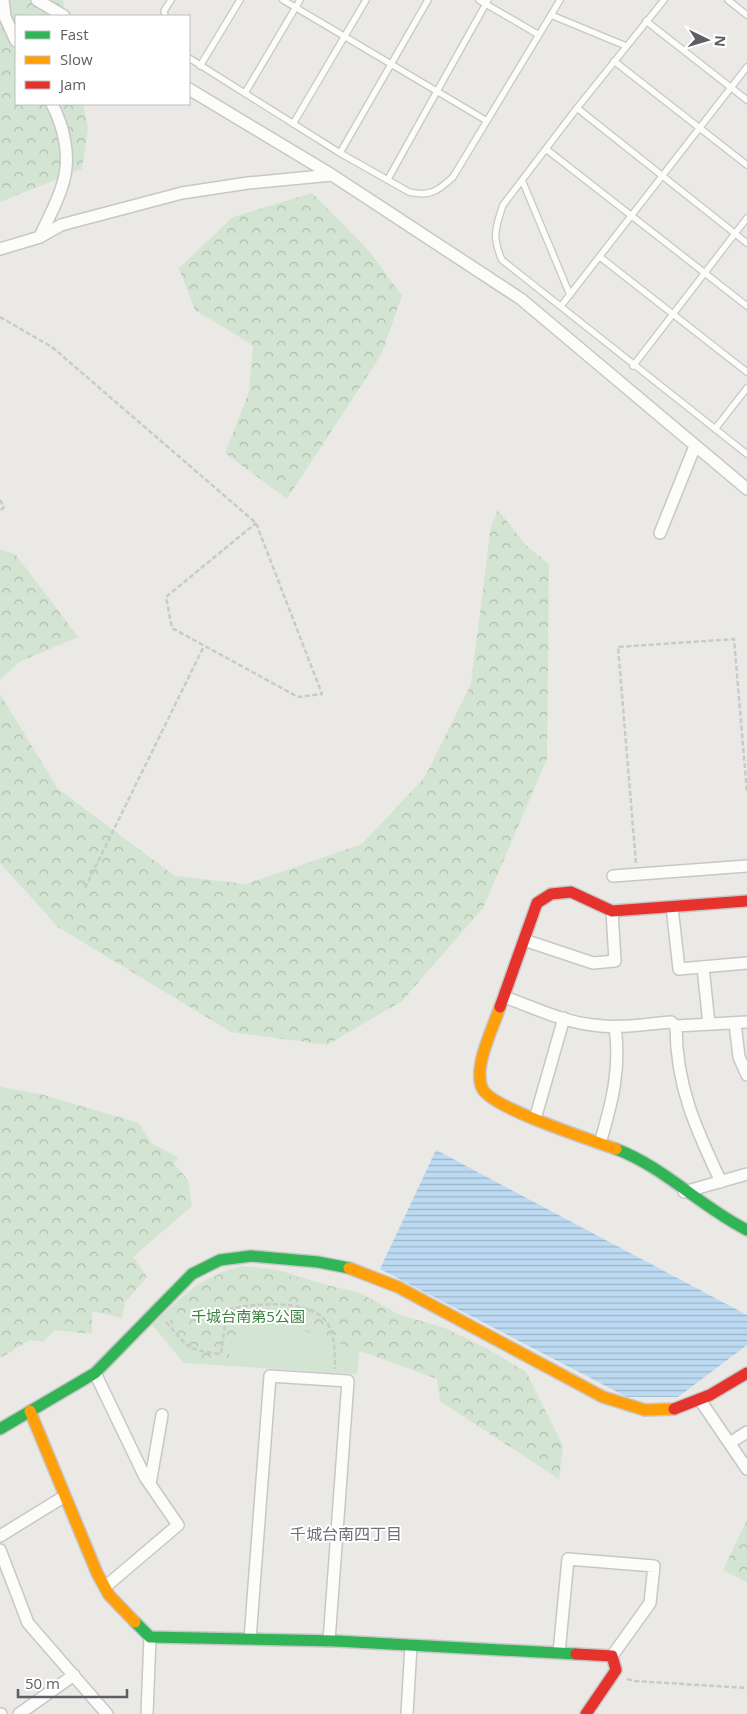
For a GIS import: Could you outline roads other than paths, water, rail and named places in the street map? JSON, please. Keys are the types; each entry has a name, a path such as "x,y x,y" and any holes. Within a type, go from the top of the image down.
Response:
{"street":[{"path":"3,0 5,17 15,39"},
{"path":"37,0 62,15"},
{"path":"190,90 332,175 521,299 747,489"},
{"path":"40,237 63,183 66,162 65,142 52,105"},
{"path":"0,249 40,237 61,225 182,193 248,183 332,175"},
{"path":"660,533 695,446"},
{"path":"613,876 747,866"},
{"path":"747,901 612,911 571,892 551,894 537,903 480,1066 482,1088 491,1099 536,1119 637,1157 721,1217 747,1230"},
{"path":"672,907 679,969 747,963"},
{"path":"524,940 592,963 615,962 612,911"},
{"path":"703,967 709,1024"},
{"path":"504,997 564,1018 594,1026 615,1027 671,1022 676,1026 741,1022 739,1056 747,1075"},
{"path":"536,1119 564,1018"},
{"path":"676,1026 680,1077 689,1109 721,1182"},
{"path":"600,1143 617,1079 618,1057 615,1027"},
{"path":"684,1192 747,1174"},
{"path":"0,1429 95,1373 155,1309 192,1274 220,1260 251,1256 318,1262 349,1268 398,1287 603,1397 627,1407 658,1411 683,1409 747,1373"},
{"path":"95,1373 150,1484 178,1525 105,1587"},
{"path":"250,1640 270,1376 348,1381 329,1641"},
{"path":"700,1400 747,1469"},
{"path":"30,1411 97,1573 109,1595 150,1637 329,1641 612,1656"},
{"path":"150,1484 162,1415"},
{"path":"730,1444 747,1432"},
{"path":"0,1536 65,1496"},
{"path":"0,1550 28,1623 107,1714"},
{"path":"559,1653 568,1559 654,1566 650,1603 612,1656"},
{"path":"147,1714 150,1637"},
{"path":"407,1714 410,1645"},
{"path":"586,1714 616,1670 612,1656"},
{"path":"19,1714 74,1675"}],"lane":[{"path":"165,15 164,11 171,0"},
{"path":"200,66 240,0"},
{"path":"283,0 438,90 487,121"},
{"path":"245,93 300,0"},
{"path":"293,124 366,0"},
{"path":"340,153 428,0"},
{"path":"480,0 487,2 539,35"},
{"path":"190,59 340,153 409,192 420,195 436,193 453,177 560,0"},
{"path":"664,0 577,108 503,206 497,224 494,243 502,260 607,341 633,366 747,454"},
{"path":"728,0 747,15"},
{"path":"388,179 487,2"},
{"path":"551,14 626,46"},
{"path":"646,21 747,100"},
{"path":"614,61 747,165"},
{"path":"561,306 747,67"},
{"path":"577,108 747,243"},
{"path":"546,150 747,306"},
{"path":"522,180 570,295"},
{"path":"633,366 747,218"},
{"path":"600,258 674,313 747,372"},
{"path":"715,429 747,388"}],"water":[{"path":"436,1150 747,1315 747,1345 678,1397 627,1397 380,1269"}],"district":[{"name":"千城台南四丁目","path":"346,1534"}],"park label":[{"name":"千城台南第5公園","path":"248,1317"}]}
